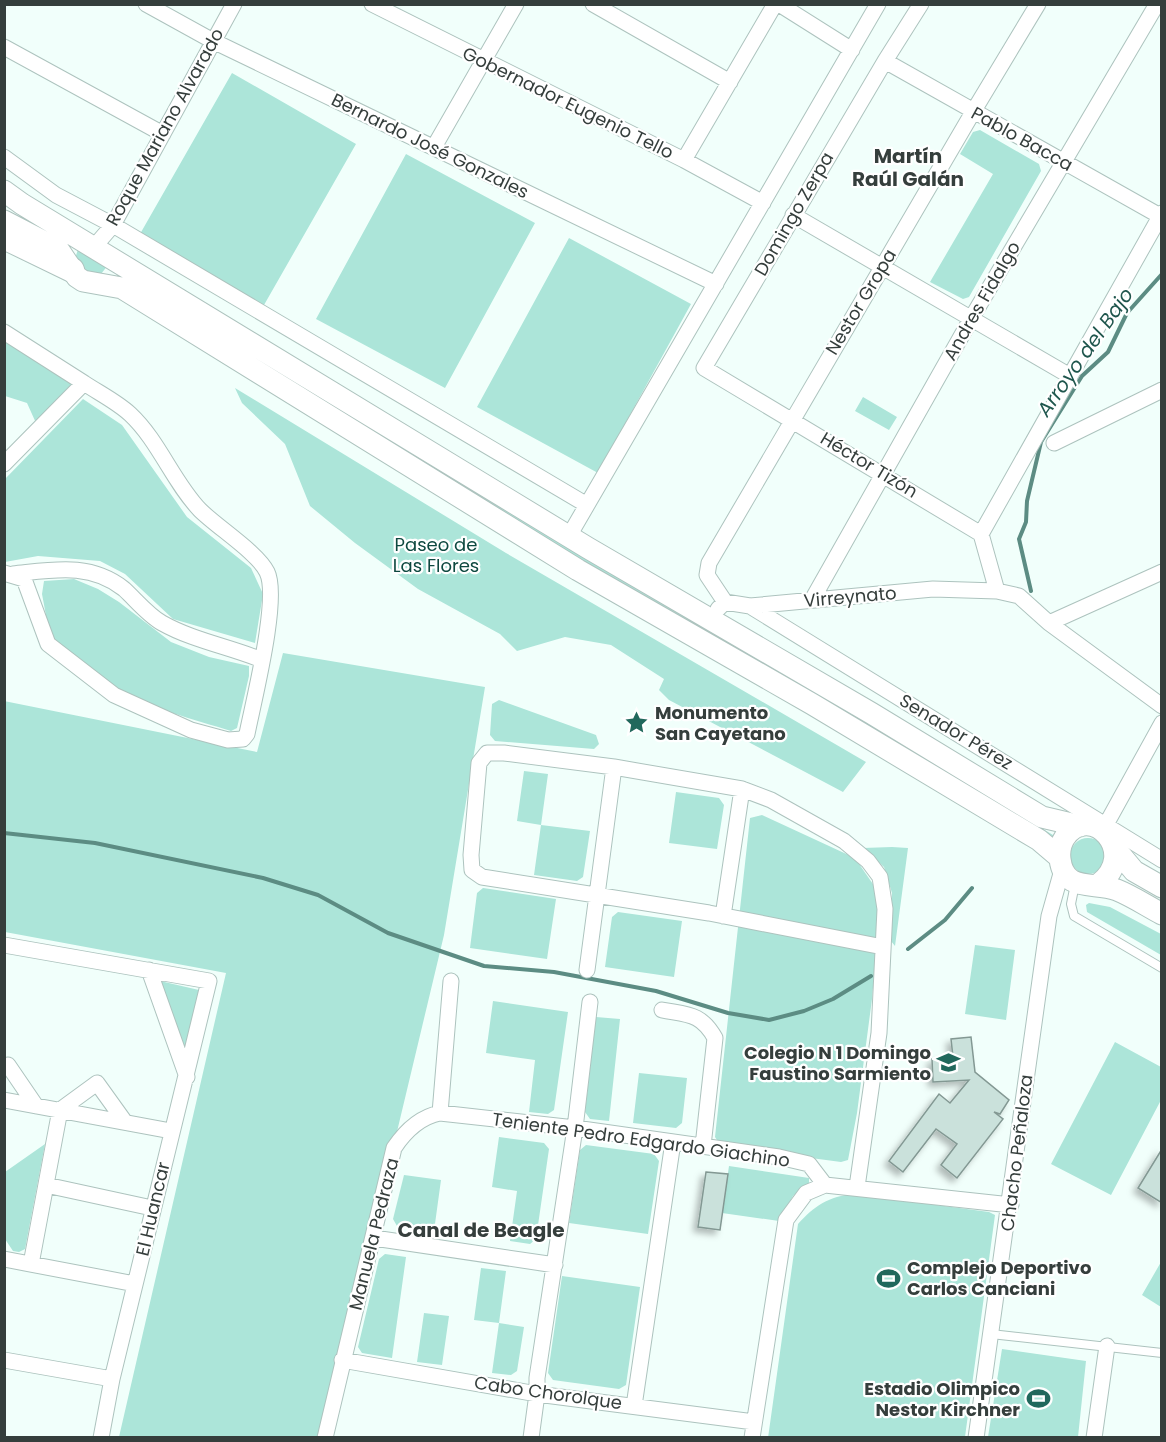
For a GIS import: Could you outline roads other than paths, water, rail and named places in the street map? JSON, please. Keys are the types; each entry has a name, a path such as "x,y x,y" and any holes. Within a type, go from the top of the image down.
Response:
{"main road":[{"path":"4,191 569,536 1042,816 1080,826 1088,825 1108,834 1134,871 1161,887"},
{"path":"4,221 58,249 83,281 122,288 578,570 812,704 1039,840 1065,870 1087,887 1099,884 1118,890 1161,914"},
{"path":"70,266 69,248 75,235"},
{"path":"4,237 70,266"},
{"path":"100,283 114,273 119,262"},
{"path":"1065,870 1064,839 1080,826"},
{"path":"1099,884 1113,868 1108,834"}],"street":[{"name":"Bernardo José Gonzales","path":"146,4 213,41 716,284"},
{"name":"Roque Mariano Alvarado","path":"94,247 113,225 234,4"},
{"name":"Gobernador Eugenio Tello","path":"372,4 482,62 684,160 763,203"},
{"path":"434,147 516,4"},
{"path":"593,4 730,82"},
{"path":"684,160 777,4 852,50"},
{"path":"569,536 878,4"},
{"name":"Domingo Zerpa","path":"704,368 793,215 921,4"},
{"name":"Nestor Gropa","path":"725,602 707,575 709,563 1038,4"},
{"name":"Andres Fidalgo","path":"812,600 971,319 1157,4"},
{"path":"4,47 163,134"},
{"name":"Pablo Bacca","path":"885,61 1161,215"},
{"path":"4,157 56,195 113,225 587,505"},
{"path":"793,215 881,269 1070,376"},
{"path":"997,591 981,534 1161,215"},
{"path":"4,332 130,414 155,445 199,509 255,556 268,572 270,591 267,634 247,734 243,739 228,740 191,730 114,695 57,654 48,644 24,579 9,574"},
{"name":"Héctor Tizón","path":"704,368 981,534"},
{"path":"4,464 84,383"},
{"path":"1054,443 1161,390"},
{"path":"9,574 72,568 92,572 114,581 159,622 178,631 262,660"},
{"path":"1049,624 1161,572"},
{"name":"Virreynato","path":"725,602 750,606 933,589 997,591 1019,596 1049,624 1161,706"},
{"path":"711,618 725,602"},
{"name":"Senador Pérez","path":"750,606 1108,834 1161,860"},
{"path":"1108,834 1161,723"},
{"path":"857,1187 879,1033 884,947 883,889 880,877 868,861 844,842 771,800 742,789 614,767 504,753 487,753 479,763 471,855 472,870 482,877 723,916 884,947"},
{"path":"587,970 599,895 614,767"},
{"path":"723,916 742,789"},
{"name":"Chacho Peñaloza","path":"976,1437 1011,1205 1049,916 1065,870"},
{"path":"4,945 149,970 187,1077"},
{"name":"El Huancar","path":"101,1437 111,1379 209,981 149,970"},
{"path":"440,1113 451,981"},
{"path":"531,1437 537,1378 575,1128 590,1002"},
{"path":"662,1010 696,1016 708,1025 715,1038 703,1146"},
{"path":"4,1067 8,1065 36,1106"},
{"path":"31,1264 60,1110 97,1083 125,1122"},
{"path":"4,1100 171,1131"},
{"name":"Teniente Pedro Edgardo Giachino","path":"440,1113 575,1128 809,1164 825,1185"},
{"name":"Manuela Pedraza","path":"325,1437 394,1148 401,1137 423,1116 440,1113"},
{"path":"634,1406 673,1142"},
{"path":"46,1185 153,1208"},
{"path":"753,1430 786,1220 807,1193 825,1185 1011,1205"},
{"path":"374,1238 555,1265"},
{"path":"4,1259 135,1284"},
{"path":"1094,1437 1107,1346"},
{"path":"4,1360 111,1379"},
{"name":"Cabo Chorolque","path":"342,1360 537,1394 634,1406 753,1430"}],"lane":[{"path":"1065,870 1074,916 1161,968"},
{"path":"991,1334 1161,1353"}],"waterway":[{"name":"Arroyo del Bajo","path":"1031,591 1019,539 1026,522 1027,501 1041,442 1082,376 1108,352 1127,313 1162,274"},
{"path":"4,833 95,843 263,878 318,895 388,933 484,966 554,972 656,991 728,1013 769,1020 804,1011 833,999 871,976"},
{"path":"908,949 945,920 972,888"}],"place":[{"name":"Monumento San Cayetano","path":"637,723"},
{"name":"Colegio N 1 Domingo Faustino Sarmiento","path":"949,1063"},
{"name":"Complejo Deportivo Carlos Canciani","path":"889,1278"},
{"name":"Estadio Olimpico Nestor Kirchner","path":"1038,1399"}],"district":[{"name":"Martín Raúl Galán","path":"908,168"},
{"name":"Canal de Beagle","path":"481,1230"}],"park label":[{"name":"Paseo de Las Flores","path":"436,555"}]}
